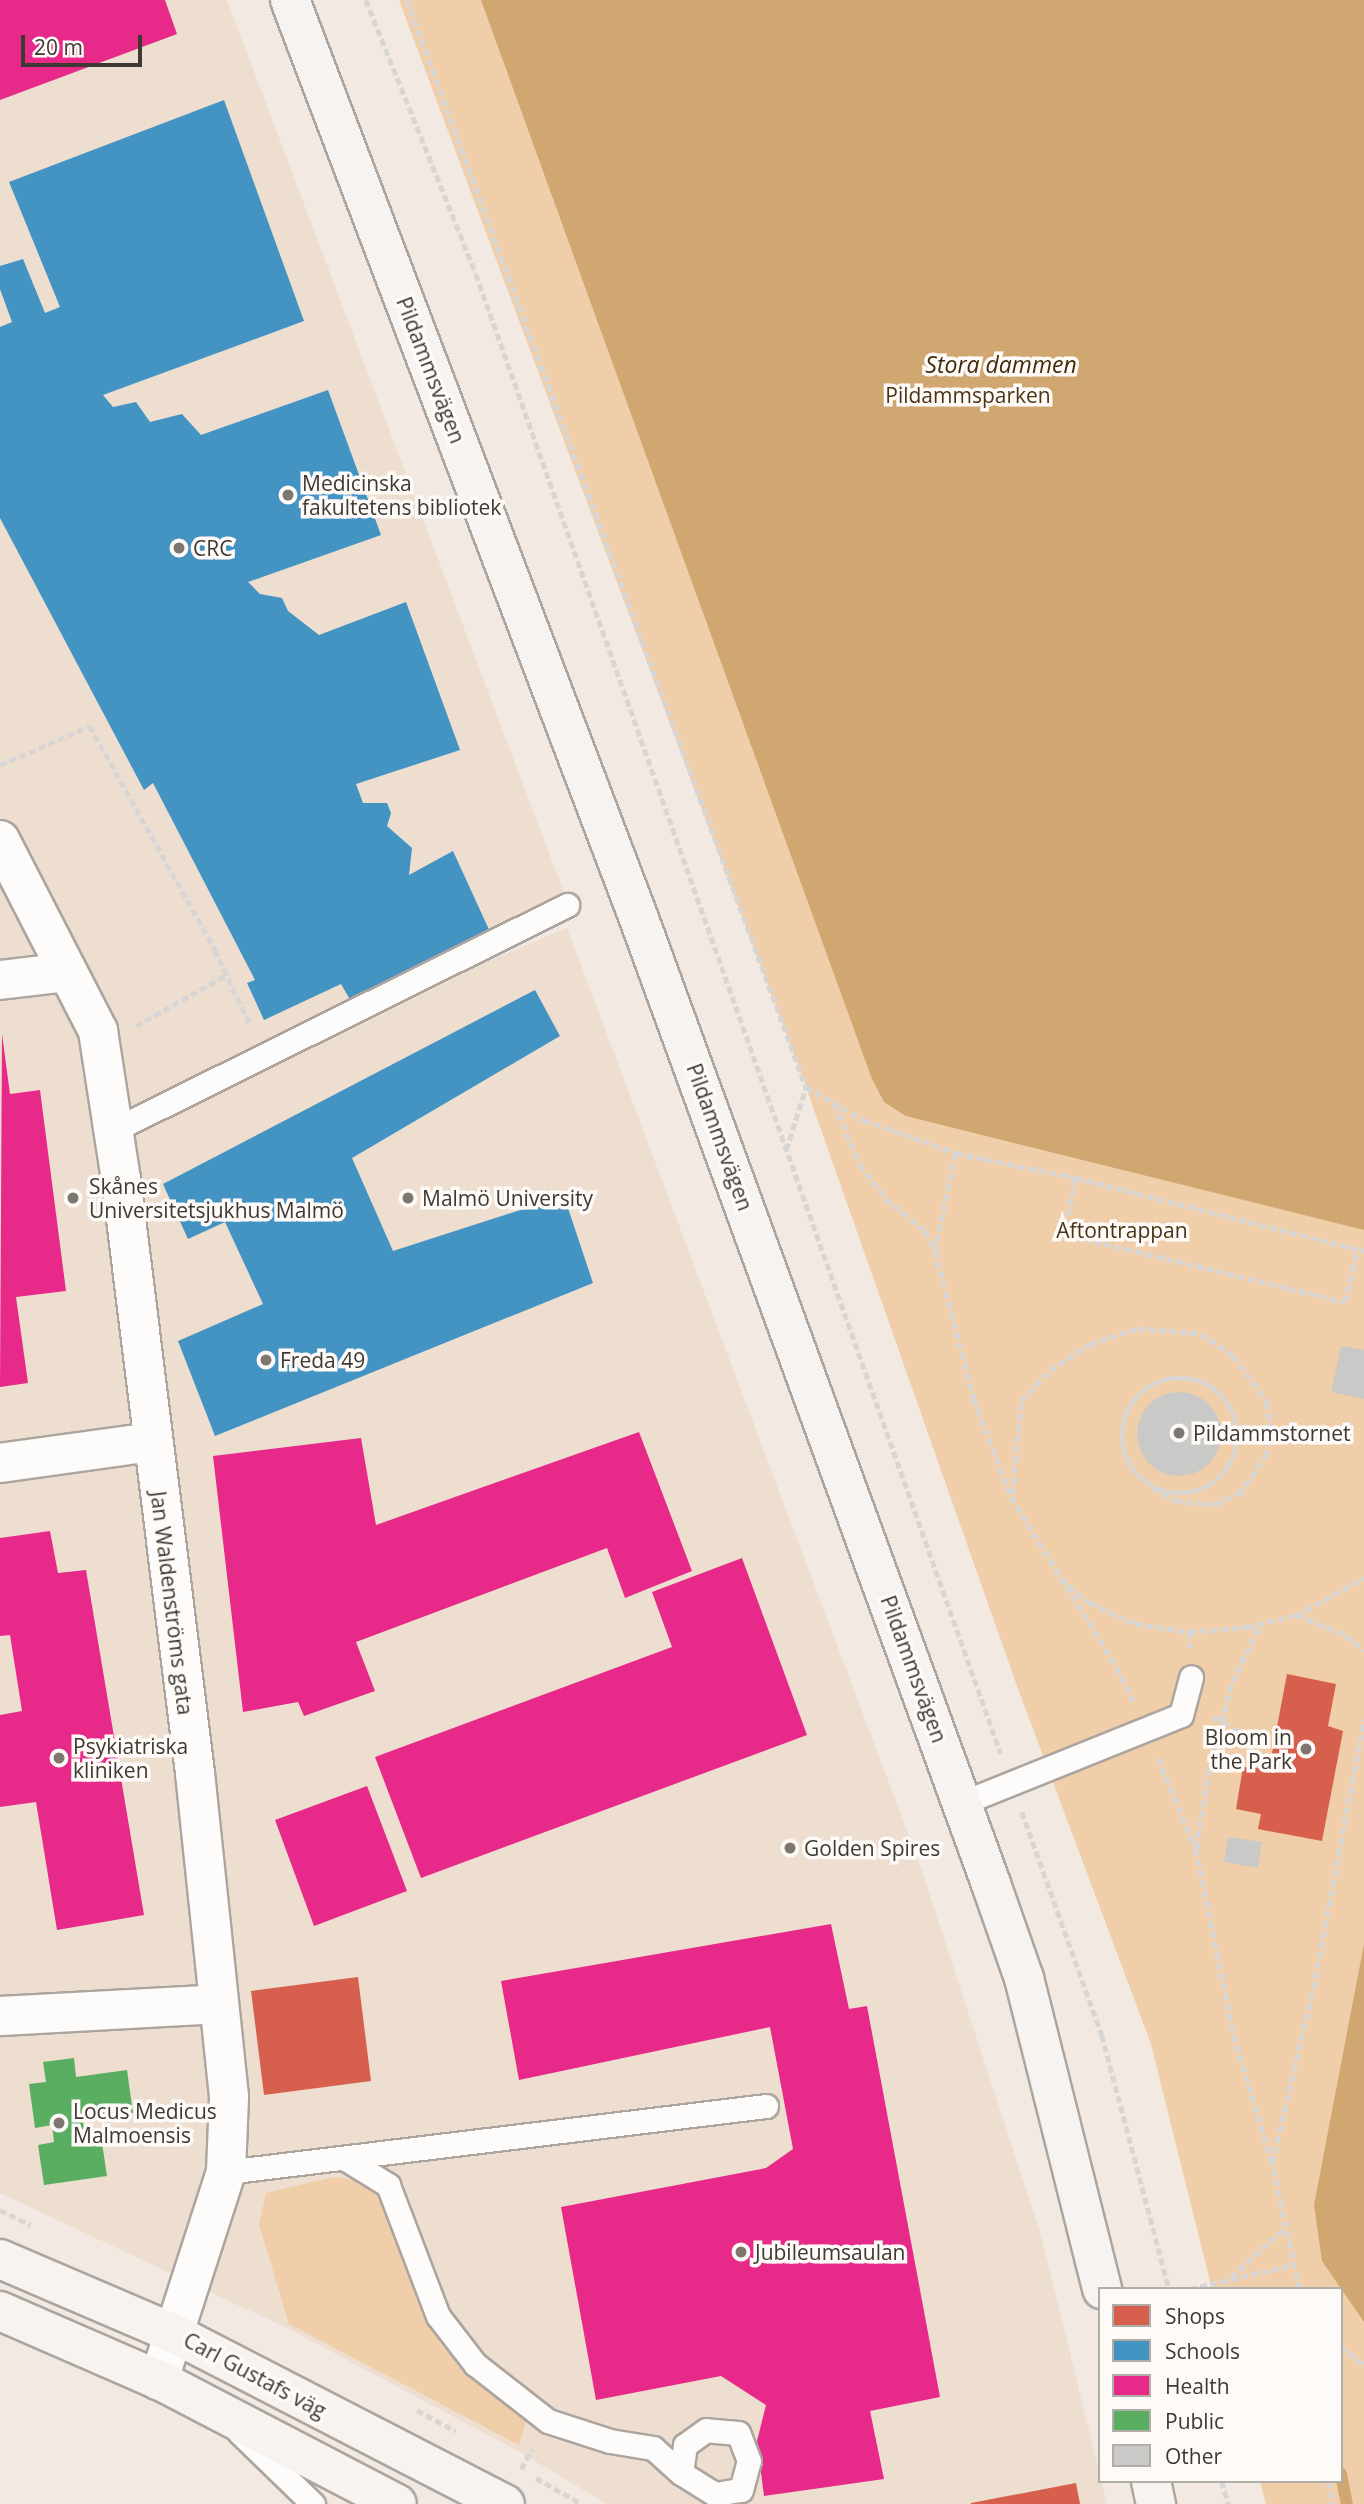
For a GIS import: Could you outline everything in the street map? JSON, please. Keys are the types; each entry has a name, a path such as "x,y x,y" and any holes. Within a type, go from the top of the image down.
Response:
{"main road":[{"name":"Pildammsvägen","path":"290,0 643,929 962,1803 1024,1978 1101,2287"},
{"name":"Carl Gustafs väg","path":"0,2259 177,2334 483,2498"},
{"path":"0,2311 159,2381 397,2504"},
{"path":"1151,2483 1156,2504"}],"street":[{"name":"Jan Waldenströms gata","path":"0,840 98,1031 114,1130 229,2097 226,2172 177,2334 159,2381"},
{"path":"0,980 67,972"},
{"path":"0,1463 151,1442"},
{"path":"0,2016 219,2004"}],"lane":[{"path":"114,1130 567,905"},
{"path":"962,1803 1181,1714 1191,1677"},
{"path":"226,2172 766,2106"},
{"path":"344,2158 388,2185 438,2316 475,2364 548,2421 610,2441 653,2448 681,2473"},
{"path":"215,2409 313,2504"}],"path":[{"path":"366,0 477,275 1102,2035 1169,2287"},
{"path":"407,0 806,1087 786,1150"},
{"path":"0,765 89,726 215,950 243,1014 270,1053"},
{"path":"806,1087 864,1120 956,1153 1076,1178 1364,1251"},
{"path":"834,1103 860,1165 886,1199 925,1231 935,1251 974,1399 1012,1497 1057,1575 1117,1667"},
{"path":"935,1251 956,1153"},
{"path":"1076,1178 1064,1234 1345,1302 1357,1249"},
{"path":"1012,1497 1021,1401 1050,1370 1090,1344 1138,1328 1201,1334 1234,1356 1267,1402 1271,1429 1267,1454 1241,1493 1214,1505 1177,1502 1149,1486 1134,1473 1125,1455 1122,1435 1126,1415 1152,1385 1192,1379 1211,1387 1234,1414 1238,1432 1230,1467 1218,1481 1185,1495 1149,1486"},
{"path":"1057,1575 1090,1603 1136,1624 1190,1632 1262,1624 1297,1615 1364,1578"},
{"path":"1297,1615 1347,1636 1364,1650"},
{"path":"1196,1849 1232,1682 1262,1624"},
{"path":"1272,2163 1315,1979 1364,1720"},
{"path":"1223,1722 1264,1747"},
{"path":"1152,1745 1196,1849 1234,2035 1272,2163 1298,2287"},
{"path":"1231,2278 1286,2227"},
{"path":"1197,2287 1293,2265"},
{"path":"1343,2348 1364,2365"},
{"path":"1223,2483 1228,2504"},
{"path":"1329,2483 1333,2504"}],"shaded area":[{"name":"Skånes Universitetsjukhus Malmö","path":"0,0 227,0 566,898 155,1102 567,928 921,1868 1041,2235 1098,2467 1098,2483 1102,2483 1107,2504 607,2504 516,2450 291,2330 0,2193"}],"green space":[{"name":"Stora dammen","path":"399,0 1364,0 1364,2504 1266,2504 1261,2483 1343,2483 1343,2287 1212,2287 1151,2044 1017,1686 806,1087"},
{"path":"334,2177 373,2183 440,2344 526,2422 519,2445 289,2324 259,2224 266,2193"}],"water":[{"name":"Stora dammen","path":"481,0 1364,0 1364,1230 906,1116 884,1102 872,1079"},
{"path":"1364,1944 1364,2322 1343,2292 1343,2287 1340,2287 1322,2261 1314,2205"}],"building: Shops":[{"name":"Bloom in the Park","path":"1287,1674 1336,1684 1328,1726 1343,1731 1322,1841 1258,1829 1261,1814 1236,1809 1243,1767 1269,1769"},
{"path":"358,1977 371,2081 264,2095 251,1991"},
{"path":"1076,2483 1080,2504 971,2504 971,2503"}],"building: Schools":[{"name":"CRC","path":"224,100 304,321 103,395 113,407 136,402 150,422 182,414 201,435 328,390 381,535 248,582 260,594 282,598 288,611 319,635 406,602 460,750 356,784 363,803 387,803 391,813 387,826 412,848 409,875 453,851 491,934 352,1003 341,984 264,1020 247,983 255,980 153,783 144,790 0,518 0,327 12,322 0,289 0,266 23,259 45,313 60,307 9,182"},
{"path":"535,990 560,1036 352,1158 393,1251 564,1196 593,1283 215,1436 178,1341 263,1304 225,1222 188,1239 163,1184"}],"building: Health":[{"path":"0,0 165,0 177,34 0,100"},
{"path":"2,1034 10,1094 40,1090 66,1291 16,1297 28,1383 0,1387"},
{"path":"639,1432 692,1571 625,1598 607,1548 356,1642 375,1691 304,1716 298,1702 243,1712 213,1456 361,1438 376,1525"},
{"name":"Psykiatriska kliniken","path":"50,1531 58,1573 86,1570 144,1915 57,1930 36,1802 0,1807 0,1715 22,1711 10,1635 0,1636 0,1538"},
{"path":"742,1558 807,1735 421,1878 375,1757 672,1647 652,1592"},
{"path":"367,1786 407,1891 314,1926 275,1820"},
{"name":"Jubileumsaulan","path":"831,1924 849,2009 867,2006 940,2397 870,2411 884,2479 764,2496 757,2441 766,2405 721,2376 596,2400 561,2207 766,2168 793,2149 770,2027 519,2080 501,1981"}],"building: Public":[{"name":"Locus Medicus Malmoensis","path":"74,2058 76,2077 127,2070 133,2113 83,2121 85,2138 101,2136 107,2176 44,2185 38,2145 54,2142 52,2125 35,2128 29,2084 46,2082 43,2062"}],"building: Other":[{"path":"1341,1346 1364,1350 1364,1399 1331,1392"},
{"name":"Pildammstornet","path":"1179,1392 1195,1395 1214,1411 1221,1434 1218,1450 1202,1469 1179,1476 1163,1473 1144,1457 1137,1434 1140,1418 1156,1399"},
{"path":"1228,1837 1262,1842 1258,1868 1224,1862"}],"waterway":[{"path":"1343,2483 1347,2504"}],"place":[{"name":"Medicinska fakultetens bibliotek","path":"288,495"},
{"name":"CRC","path":"179,548"},
{"name":"Skånes Universitetsjukhus Malmö","path":"73,1198"},
{"name":"Malmö University","path":"408,1198"},
{"name":"Freda 49","path":"266,1360"},
{"name":"Pildammstornet","path":"1179,1433"},
{"name":"Bloom in the Park","path":"1306,1749"},
{"name":"Psykiatriska kliniken","path":"59,1758"},
{"name":"Golden Spires","path":"790,1848"},
{"name":"Locus Medicus Malmoensis","path":"59,2123"},
{"name":"Jubileumsaulan","path":"741,2252"}],"park label":[{"name":"Pildammsparken","path":"968,395"},
{"name":"Aftontrappan","path":"1122,1230"}]}
